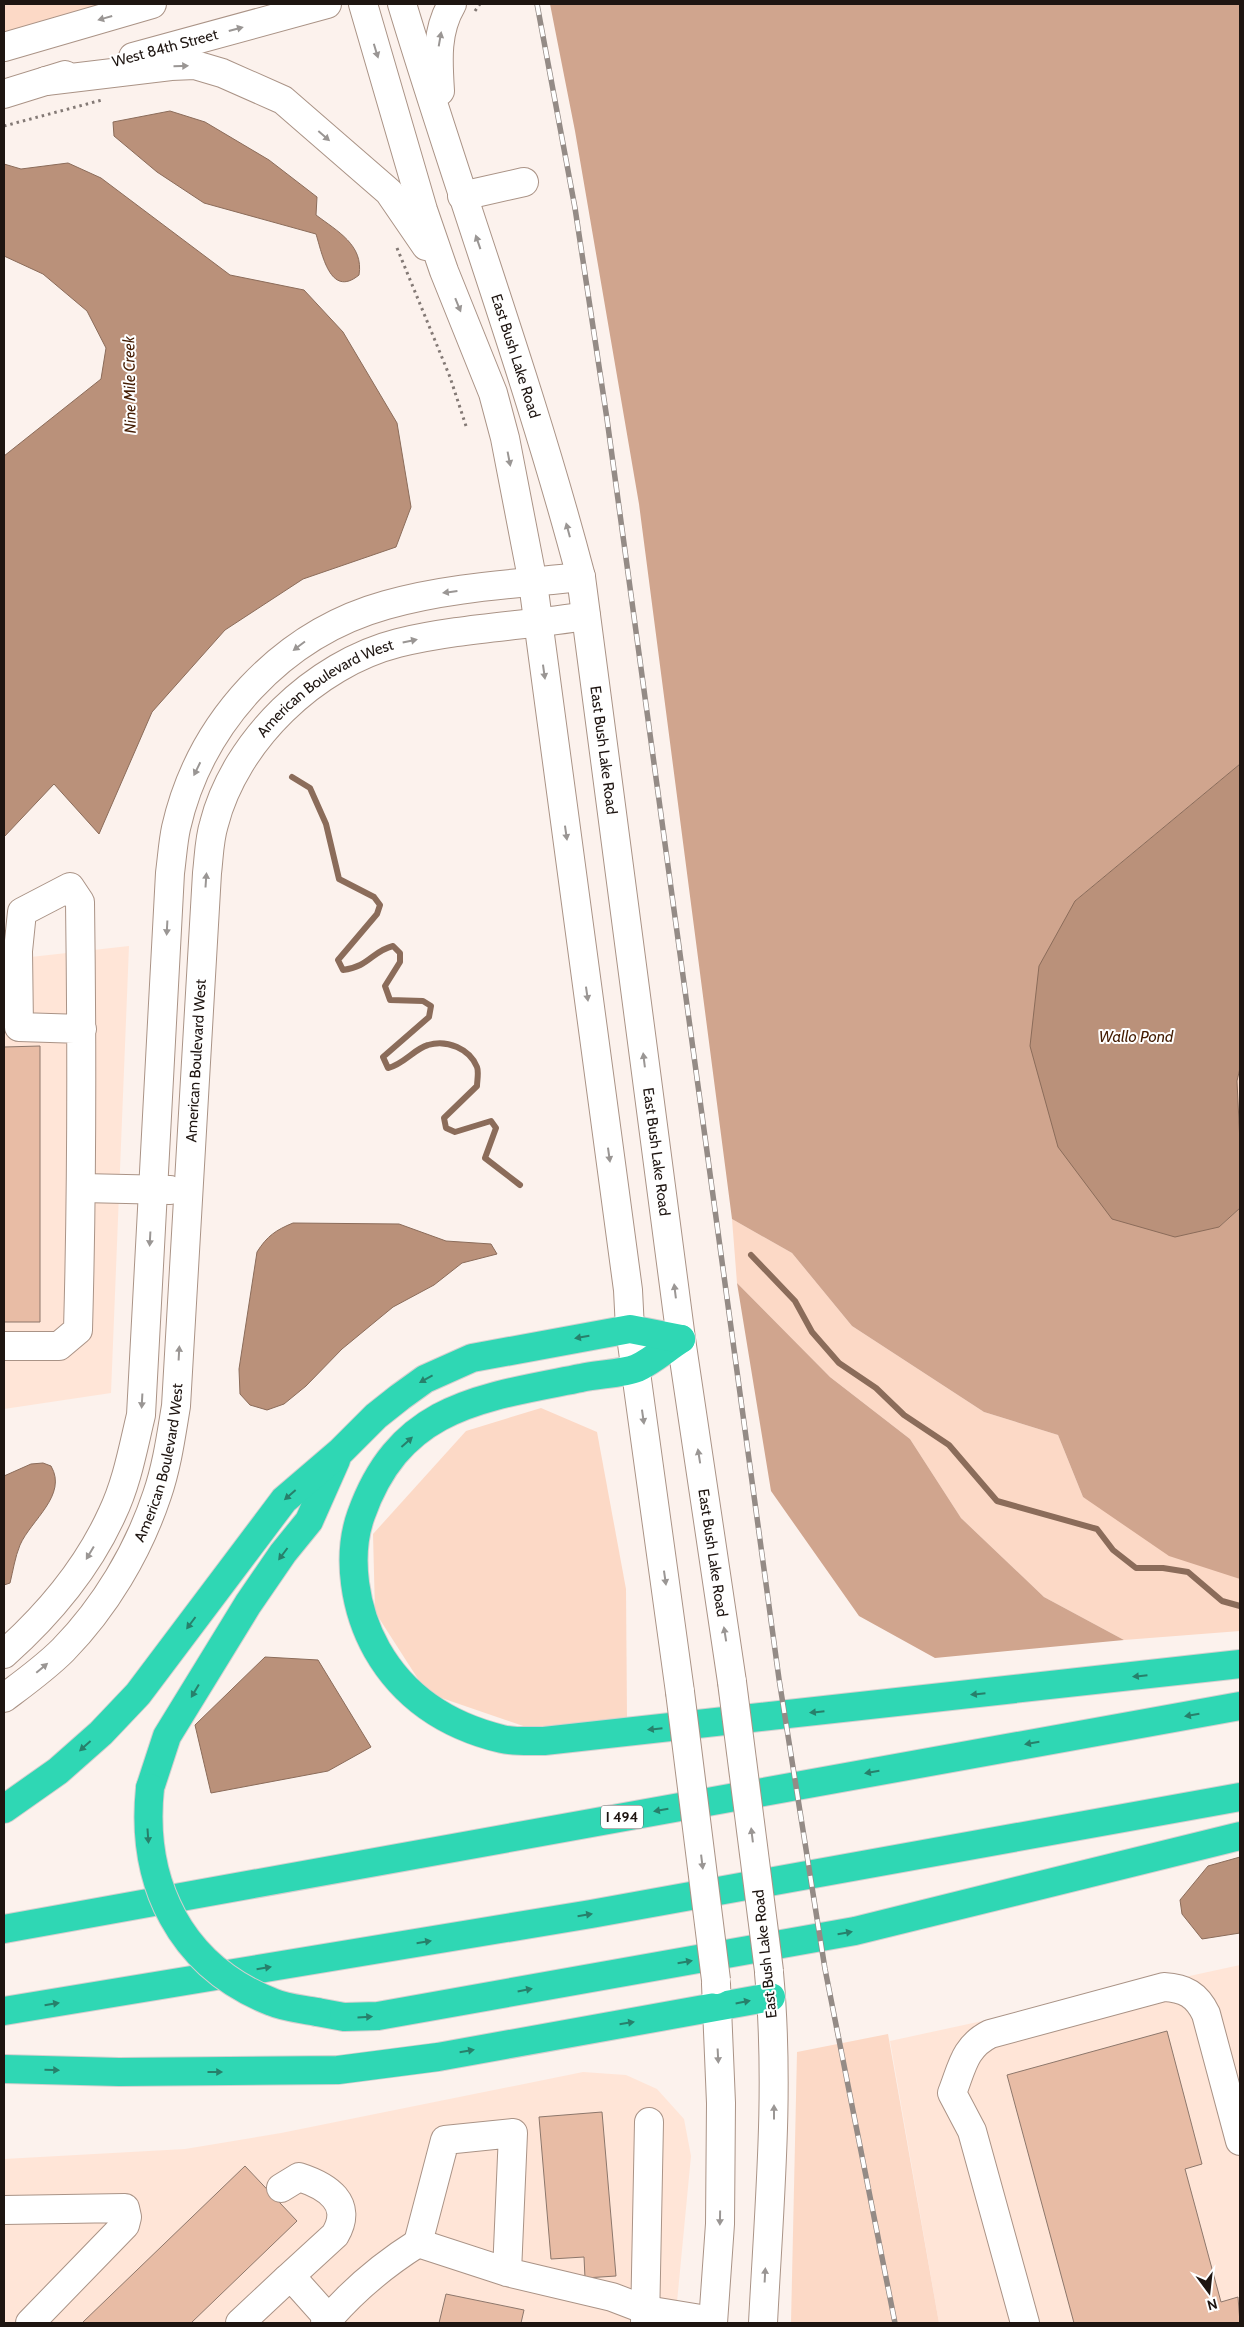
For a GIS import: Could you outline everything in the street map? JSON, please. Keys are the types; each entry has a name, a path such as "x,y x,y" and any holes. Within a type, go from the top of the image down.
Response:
{"highway":[{"path":"4,1809 58,1771 101,1733 138,1694 284,1500 340,1452 376,1416 425,1379 472,1358 630,1329 681,1339"},
{"path":"681,1339 636,1368 479,1399 458,1407 437,1418 401,1446 387,1463 371,1488 356,1529 354,1564 360,1605 370,1638 389,1671 408,1692 437,1713 468,1729 504,1739 544,1741 1240,1664"},
{"path":"340,1452 309,1521 283,1553 248,1604 167,1736 150,1788 147,1817 153,1868 164,1902 175,1922 191,1944 232,1981 274,2003 344,2018 378,2016 855,1931 1240,1836"},
{"name":"I 494","path":"4,1929 1240,1706"},
{"path":"4,2012 591,1914 1240,1798"},
{"path":"4,2069 129,2072 338,2070 438,2057 716,2007 770,1984"}],"street":[{"path":"4,47 152,4"},
{"name":"West 84th Street","path":"4,94 46,80 328,4"},
{"path":"363,4 423,210 444,271 493,393 505,438 533,582 628,1290 630,1329 680,1692 716,1980 721,2103 720,2224 713,2322 646,2317 612,2297 507,2272 418,2243"},
{"name":"East Bush Lake Road","path":"402,4 462,196 508,329 555,478 581,577 681,1339 732,1682 770,1984 774,2122 762,2323"},
{"path":"444,140 437,52 449,9"},
{"path":"46,80 195,65 222,73 283,100 389,192 444,271"},
{"path":"462,196 524,182"},
{"name":"American Boulevard West","path":"4,1654 37,1625 71,1584 113,1513 129,1466 141,1415 170,872 176,828 190,783 212,738 237,702 269,669 304,642 342,620 386,605 432,594 581,577"},
{"name":"American Boulevard West","path":"4,1698 62,1651 93,1616 118,1578 141,1537 157,1495 169,1450 176,1406 207,873 213,824 228,786 257,738 292,700 327,675 358,657 396,644 436,635 538,624 586,616"},
{"path":"4,1346 59,1346 78,1330 82,1188 82,1029 80,902 70,887 22,912 18,951 20,1027 82,1029"},
{"path":"82,1188 189,1190"},
{"path":"1025,2323 972,2131 952,2093 970,2048 978,2039 990,2034 1164,1987 1177,1987 1190,1993 1200,2002 1206,2014 1240,2141"},
{"path":"646,2317 649,2122"},
{"path":"287,2279 295,2281 327,2321 342,2303 390,2260 418,2243 445,2140 513,2133 507,2272"},
{"path":"240,2323 335,2234 340,2226 341,2210 334,2196 320,2183 299,2177 281,2188"},
{"path":"4,2210 125,2208 127,2217 125,2225 30,2323"}],"path":[{"path":"449,9 468,22 480,4"},
{"path":"4,126 105,99"},
{"path":"396,246 450,377 466,426"}],"shaded area":[{"path":"4,4 109,4 4,36"},
{"path":"550,4 1240,4 1240,764 1075,901 1219,1227 1240,1208 1240,1579 1169,1556 1083,1497 1058,1435 984,1412 852,1326 792,1253 732,1219 639,504 575,131"},
{"path":"129,946 111,1393 4,1409 4,960"},
{"path":"1240,1068 1240,1143 1237,1081"},
{"path":"732,1219 792,1253 852,1326 984,1412 1058,1435 1083,1497 1240,1579 1240,1631 1124,1640 1044,1597 961,1518 910,1439 830,1377 737,1283"},
{"path":"737,1283 830,1377 910,1439 961,1518 1044,1597 1124,1640 935,1658 859,1616 771,1491"},
{"path":"541,1408 597,1432 626,1589 627,1717 535,1730 427,1693 375,1612 373,1534 466,1431"},
{"path":"1240,1965 1240,2323 939,2323 890,2041"},
{"path":"888,2034 939,2323 791,2323 797,2052"},
{"path":"583,2072 626,2075 657,2089 684,2119 691,2156 675,2323 4,2323 4,2159 185,2149 281,2133"}],"water":[{"path":"170,111 205,122 269,160 317,197 316,215 340,233 353,247 359,264 359,275 349,281 341,281 334,278 325,262 316,234 204,203 157,172 114,136 113,122"},
{"name":"Nine Mile Creek","path":"68,163 101,178 230,275 304,290 343,332 397,423 411,507 396,547 303,579 225,630 152,712 99,834 54,784 4,837 4,456 101,379 106,348 87,311 43,274 4,256 4,164 21,169"},
{"name":"Wallo Pond","path":"1240,764 1240,1068 1237,1081 1240,1143 1240,1208 1219,1227 1175,1237 1112,1219 1058,1147 1030,1046 1039,966 1075,901"},
{"path":"293,1223 399,1224 446,1241 491,1244 497,1254 462,1263 434,1285 393,1307 342,1349 306,1386 284,1404 267,1410 250,1405 240,1394 239,1369 257,1252 272,1234"},
{"path":"43,1463 51,1466 55,1477 52,1497 20,1545 10,1583 4,1585 4,1476 31,1464"},
{"path":"265,1657 318,1660 371,1747 328,1771 211,1793 195,1725"},
{"path":"1240,1857 1240,1933 1202,1939 1182,1914 1180,1900 1208,1866"}],"building":[{"path":"40,1046 40,1322 4,1322 4,1047"},
{"path":"1167,2031 1202,2164 1185,2169 1221,2302 1238,2297 1240,2323 1074,2323 1007,2075"},
{"path":"602,2112 616,2276 585,2278 584,2257 551,2259 539,2117"},
{"path":"245,2166 297,2221 191,2323 82,2323"},
{"path":"446,2294 524,2310 521,2323 439,2323"}],"waterway":[{"path":"292,777 310,788 326,824 339,879 374,897 380,905 377,914 338,960 343,970 359,966 380,951 393,946 400,953 400,962 385,986 390,1000 423,1001 431,1006 429,1017 383,1057 388,1068 423,1047 435,1043 457,1047 469,1055 478,1069 477,1086 444,1118 446,1128 455,1132 491,1121 496,1128 485,1158 520,1185"},
{"path":"751,1255 795,1301 812,1332 839,1363 876,1388 904,1415 949,1445 997,1501 1097,1529 1113,1550 1136,1568 1163,1568 1188,1572 1222,1601 1240,1606"}],"railway":[{"path":"537,4 575,208 607,419 779,1679 825,1969 895,2323"}]}
